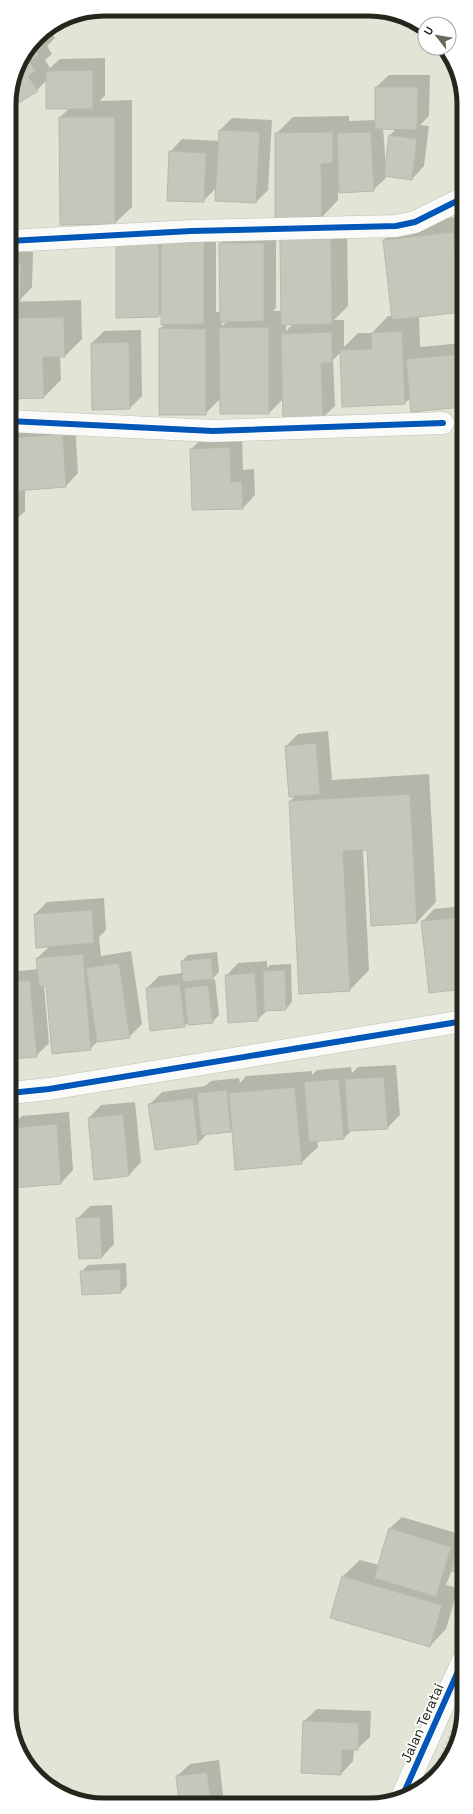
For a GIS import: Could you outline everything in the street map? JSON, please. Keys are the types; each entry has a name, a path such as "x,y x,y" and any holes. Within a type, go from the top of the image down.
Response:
{"street":[{"path":"16,241 191,231 396,226 415,222 457,201"},
{"path":"16,421 213,431 443,423"},
{"path":"16,1092 49,1089 457,1022"},
{"name":"Jalan Teratai","path":"405,1790 457,1674"}],"building":[{"path":"35,49 39,55 29,61 36,71 28,76 38,91 16,105 18,87 23,70"},
{"path":"93,70 93,109 46,109 46,71"},
{"path":"375,87 418,87 417,130 375,129"},
{"path":"59,117 115,117 115,224 60,225"},
{"path":"219,130 260,132 256,203 215,201"},
{"path":"333,132 333,163 321,164 322,217 275,218 275,133"},
{"path":"371,132 374,191 339,193 337,133"},
{"path":"389,135 417,139 412,180 384,176"},
{"path":"169,151 206,153 204,202 167,201"},
{"path":"453,232 457,268 457,313 392,320 383,240"},
{"path":"159,238 159,317 116,318 116,239"},
{"path":"331,238 332,324 281,325 280,239"},
{"path":"161,239 204,239 204,324 161,325"},
{"path":"219,243 264,243 264,321 220,322"},
{"path":"16,264 21,264 20,301 16,301"},
{"path":"64,317 65,357 43,357 44,398 16,399 16,318"},
{"path":"269,327 269,414 220,414 219,328"},
{"path":"159,328 206,329 206,415 159,415"},
{"path":"402,331 405,404 342,407 340,350 372,349 371,333"},
{"path":"332,332 332,363 321,363 323,419 283,421 281,334"},
{"path":"129,342 130,409 92,410 91,343"},
{"path":"457,355 457,408 411,412 406,359"},
{"path":"63,434 66,487 16,491 16,438"},
{"path":"230,447 231,482 242,481 243,509 192,510 190,449"},
{"path":"316,743 320,794 289,797 285,746"},
{"path":"410,794 417,923 371,926 367,850 343,851 350,991 299,994 289,801"},
{"path":"92,910 94,943 36,948 34,914"},
{"path":"457,918 457,990 429,993 421,921"},
{"path":"83,954 91,1050 52,1054 46,986 39,986 36,958"},
{"path":"211,958 213,979 183,982 181,961"},
{"path":"119,963 130,1038 97,1042 86,968"},
{"path":"285,970 286,1010 264,1011 263,971"},
{"path":"255,973 258,1021 228,1023 225,975"},
{"path":"30,980 37,1057 16,1059 16,981"},
{"path":"180,984 185,1027 150,1031 146,988"},
{"path":"208,985 213,1023 188,1025 184,988"},
{"path":"384,1077 388,1129 348,1131 345,1079"},
{"path":"339,1079 344,1139 309,1142 304,1082"},
{"path":"295,1087 302,1164 235,1170 229,1093"},
{"path":"227,1090 231,1132 201,1135 197,1093"},
{"path":"193,1098 198,1144 155,1150 148,1104"},
{"path":"123,1114 129,1176 94,1180 88,1118"},
{"path":"57,1124 61,1184 16,1188 16,1127"},
{"path":"100,1217 102,1258 79,1259 76,1218"},
{"path":"120,1269 121,1293 82,1295 80,1271"},
{"path":"389,1528 451,1547 436,1597 374,1578"},
{"path":"456,1546 457,1546 457,1572 451,1571"},
{"path":"342,1576 442,1605 430,1647 330,1618"},
{"path":"303,1721 359,1723 358,1750 342,1750 341,1775 301,1773"},
{"path":"207,1772 210,1798 178,1798 176,1776"}],"railway":[{"path":"435,1767 456,1721"}],"cycle path":[{"path":"16,241 191,231 396,226 415,222 457,201"},
{"path":"16,421 213,431 443,423"},
{"path":"16,1092 49,1089 457,1022"},
{"path":"405,1790 457,1674"}]}
